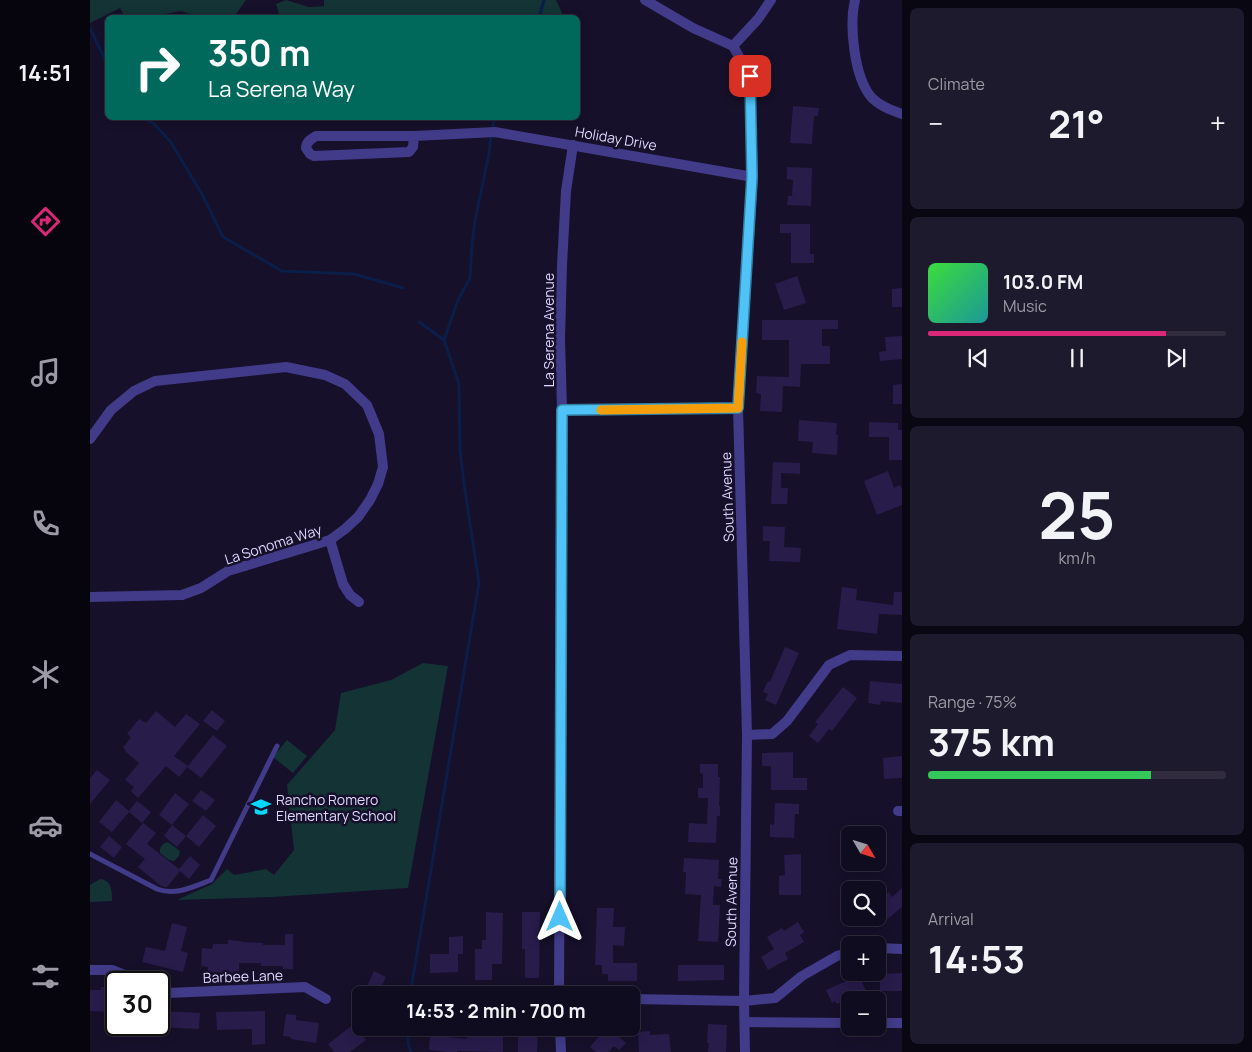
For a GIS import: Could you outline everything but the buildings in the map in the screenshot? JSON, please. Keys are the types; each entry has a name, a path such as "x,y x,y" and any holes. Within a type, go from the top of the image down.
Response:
{"street":[{"path":"645,0 693,28 733,46 758,19 771,0"},
{"path":"855,0 853,9 854,57 862,81 871,97 883,107 902,114"},
{"name":"South Avenue","path":"733,46 750,76 752,177 738,408 747,735 745,1052"},
{"name":"Holiday Drive","path":"414,136 413,148 409,152 314,156 306,148 309,141 316,136 414,136 492,132 752,177"},
{"name":"La Serena Avenue","path":"559,986 562,410 560,339 566,191 573,145"},
{"name":"La Sonoma Way","path":"90,439 111,410 134,391 155,381 286,367 325,375 344,384 367,405 379,434 383,468 370,500 358,517 330,540 228,571 201,588 182,596 90,597"},
{"path":"562,410 738,408"},
{"path":"330,540 344,584 350,595 359,602"},
{"path":"747,735 772,734 788,722 829,665 850,655 902,656"},
{"path":"886,948 902,948"},
{"path":"640,999 744,1000 775,998 802,976 841,955"},
{"path":"90,970 114,971"},
{"name":"Barbee Lane","path":"170,993 305,987 326,999"},
{"path":"745,1022 841,1022"},
{"path":"886,1023 902,1023"},
{"path":"560,1036 561,1052"}],"lane":[{"path":"90,854 165,892 187,889 211,880 276,746"}],"green space":[{"path":"90,0 246,0 235,15 194,15 181,11 160,15 124,15 120,8 90,23"},
{"path":"286,0 309,7 324,6 324,0 556,0 563,15 279,15 276,4"},
{"path":"423,663 448,666 408,888 273,897 177,900 212,884 227,869 234,875 266,869 274,875 294,850 287,785 335,730 341,693 391,680"},
{"path":"287,740 307,756 293,773 273,757"},
{"path":"168,842 180,851 179,856 174,861 169,860 160,853 164,843"},
{"path":"100,879 109,884 112,901 90,902 90,885"}],"waterway":[{"path":"540,15 544,0"},
{"path":"90,28 105,60"},
{"path":"146,120 153,123 170,141 202,194 223,237 282,271 354,274 403,288"},
{"path":"492,129 494,120"},
{"path":"444,340 458,300 470,278 475,220 489,154 491,135"},
{"path":"412,986 479,583 460,450 459,384 444,340 419,322"},
{"path":"408,1036 408,1043 411,1052"}],"slow traffic":[{"path":"601,410 738,408 742,342"}],"place":[{"name":"Rancho Romero Elementary School","path":"261,807"}],"route":[{"path":"560,917 562,410 738,408 752,177 750,76"}]}
